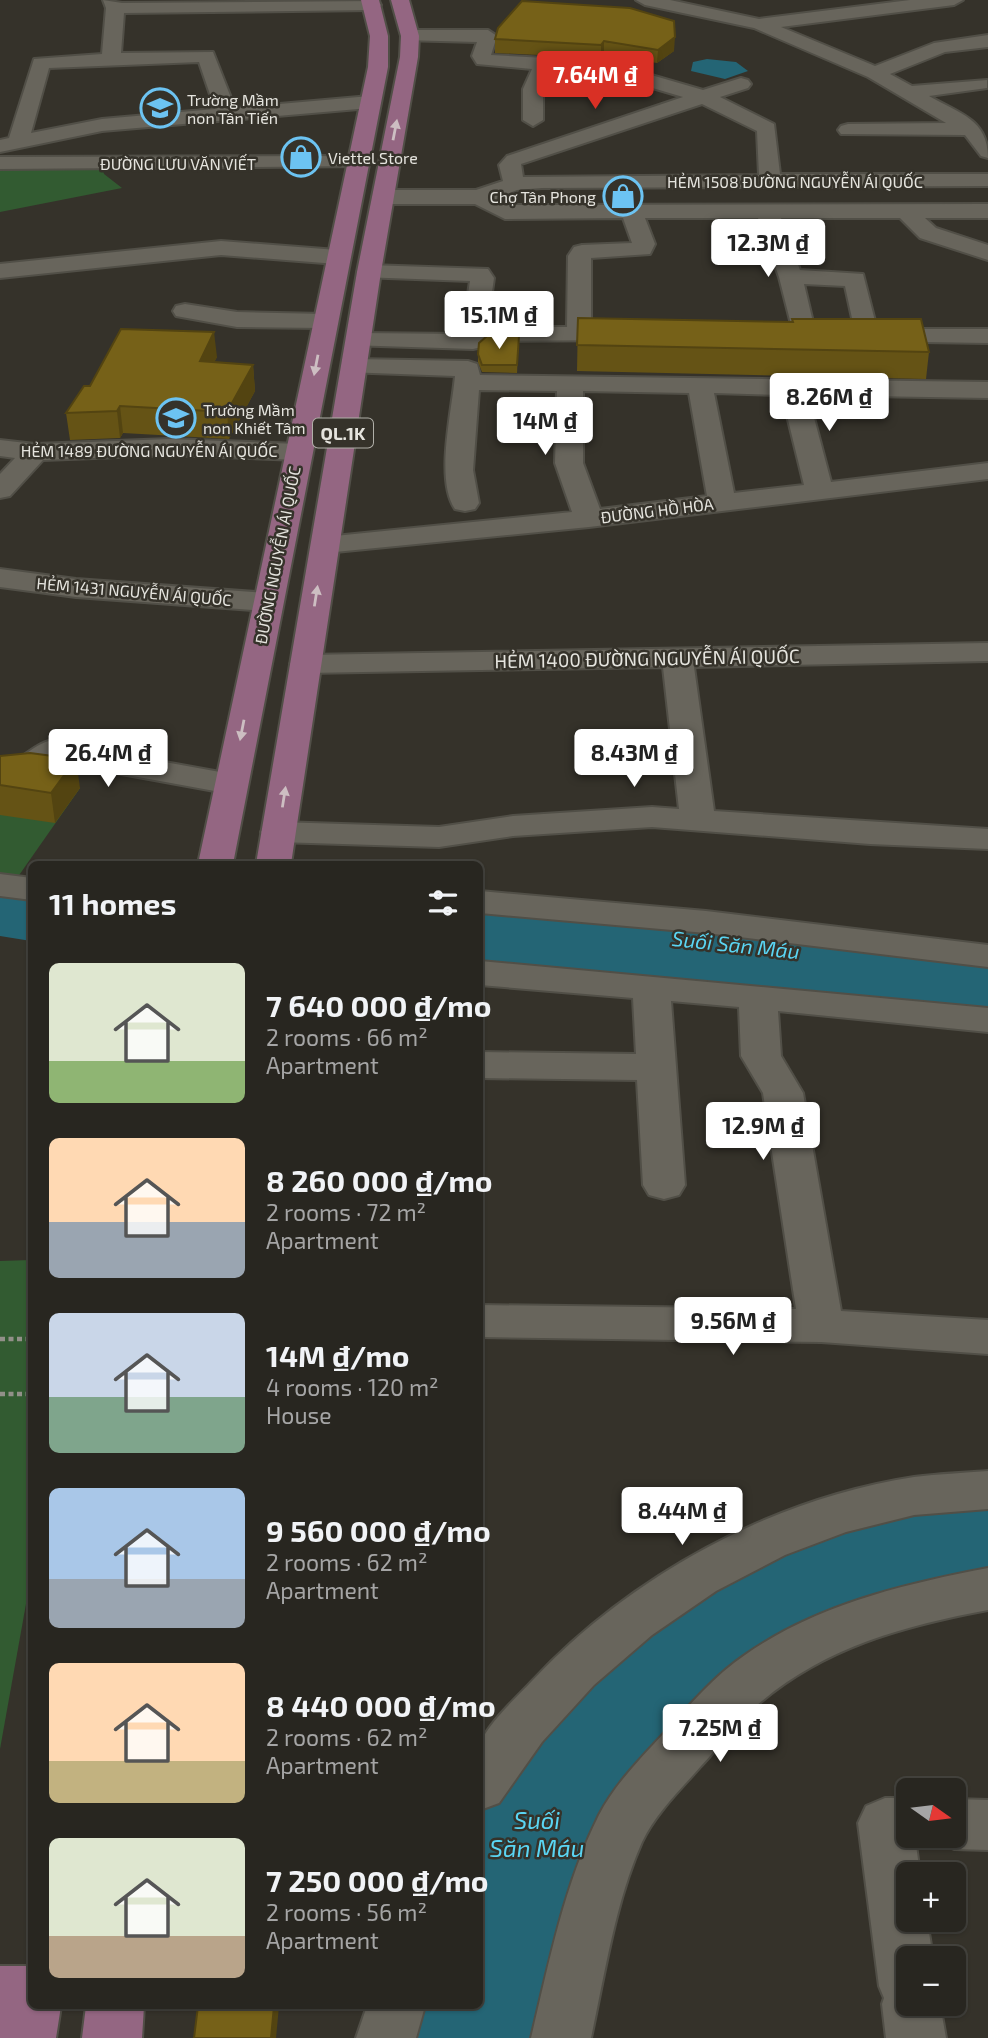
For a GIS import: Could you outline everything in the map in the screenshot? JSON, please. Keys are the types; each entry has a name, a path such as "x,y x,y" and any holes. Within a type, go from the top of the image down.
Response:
{"main road":[{"name":"QL.1K","path":"275,848 369,272 409,57 410,36 400,0"},
{"name":"ĐƯỜNG NGUYỄN ÁI QUỐC","path":"216,861 380,55 371,3"},
{"path":"357,162 389,162"},
{"path":"350,197 383,197"},
{"path":"256,663 306,664"},
{"path":"0,1994 28,1994"},
{"path":"26,2038 31,2009"},
{"path":"112,2038 115,2009"}],"street":[{"path":"645,0 758,24 875,73 906,93 979,128 988,152"},
{"path":"758,24 954,0"},
{"path":"111,59 114,4 218,10 371,3"},
{"path":"909,5 949,24 988,38"},
{"path":"410,36 488,36 481,57 484,60 603,67 705,97 767,128 770,181"},
{"path":"875,73 941,47 988,38"},
{"path":"10,143 41,63 206,56 227,114"},
{"path":"533,120 533,89 544,63"},
{"path":"514,184 510,164 514,160 741,84"},
{"path":"906,93 981,84"},
{"path":"10,143 102,125 370,102"},
{"path":"848,130 912,132 979,128"},
{"name":"ĐƯỜNG LƯU VĂN VIẾT","path":"0,163 357,162"},
{"name":"HẺM 1508 ĐƯỜNG NGUYỄN ÁI QUỐC","path":"479,197 514,184 988,180"},
{"path":"383,197 479,197 505,212 988,211"},
{"path":"579,335 579,256 582,252 642,249 644,244 631,211"},
{"path":"767,211 791,277 804,335"},
{"path":"906,211 928,233 988,253"},
{"path":"5,270 117,236"},
{"path":"5,270 221,248 337,257"},
{"path":"358,340 473,342 482,278 480,274 369,272"},
{"path":"791,277 855,279 866,335"},
{"path":"186,311 249,321 325,321"},
{"path":"474,334 659,335"},
{"path":"778,335 988,336"},
{"path":"354,367 468,369 459,470 465,503"},
{"path":"467,382 988,390"},
{"path":"570,383 569,463 589,519"},
{"path":"699,385 722,502"},
{"path":"793,388 819,490"},
{"name":"HẺM 1489 ĐƯỜNG NGUYỄN ÁI QUỐC","path":"0,448 35,452 170,447 298,452"},
{"path":"0,490 35,452"},
{"name":"ĐƯỜNG HỒ HÒA","path":"325,544 589,519 988,471"},
{"name":"HẺM 1431 NGUYỄN ÁI QUỐC","path":"0,578 76,587 268,602"},
{"name":"HẺM 1400 ĐƯỜNG NGUYỄN ÁI QUỐC","path":"306,664 988,652"},
{"path":"677,657 698,821"},
{"path":"0,774 20,774 49,751 231,784"},
{"path":"275,848 439,837 513,826 628,817 870,834 988,839"},
{"path":"0,886 28,889"},
{"path":"483,902 706,922 988,956"},
{"path":"483,973 988,1020"},
{"path":"652,987 664,1185"},
{"path":"758,997 760,1049 765,1065 783,1093 821,1326"},
{"path":"483,1065 657,1067"},
{"path":"483,1321 821,1326 988,1337"},
{"path":"483,1781 501,1752 609,1637 730,1558 823,1518 881,1500 988,1490"},
{"path":"561,2038 584,1937 619,1833 635,1804 738,1691 790,1654 844,1628 913,1603 988,1589"},
{"path":"896,1823 885,1823 902,1946"},
{"path":"966,1824 988,1825"},
{"path":"386,2038 395,2009"},
{"path":"913,2016 916,2038"}],"path":[{"path":"0,1339 28,1339"},
{"path":"0,1394 28,1394"}],"green space":[{"path":"102,166 104,174 122,188 0,212 0,167"},
{"path":"22,780 80,788 15,881 0,878 0,781"},
{"path":"28,1260 28,1593 0,1749 0,1261"}],"water":[{"path":"707,59 736,62 748,71 725,79 691,71 693,62"},
{"path":"0,893 28,896 28,941 0,936"},
{"name":"Suối Săn Máu","path":"483,909 658,924 988,963 988,1013 483,966"},
{"name":"Suối Săn Máu","path":"988,1503 988,1575 726,1679 540,2038 407,2038 415,2009 483,2009 483,1812 511,1763 620,1646 745,1567 890,1512"}],"building":[{"path":"522,1 630,8 674,21 675,37 658,50 604,41 601,45 495,39 498,28"},
{"path":"578,318 793,322 792,319 921,319 929,352 577,345"},
{"path":"121,329 214,332 200,361 253,365 227,412 120,406 117,411 66,413 84,386 90,386"},
{"path":"487,336 519,336 517,365 482,365 478,354 479,343"},
{"path":"30,753 76,759 51,793 0,785 0,756"},
{"path":"198,2009 274,2009 271,2038 194,2038"}],"place":[{"name":"Trường Mầm non Tân Tiến","path":"160,108"},
{"name":"Viettel Store","path":"301,157"},
{"name":"Chợ Tân Phong","path":"623,196"},
{"name":"Trường Mầm non Khiết Tâm","path":"176,418"}]}
